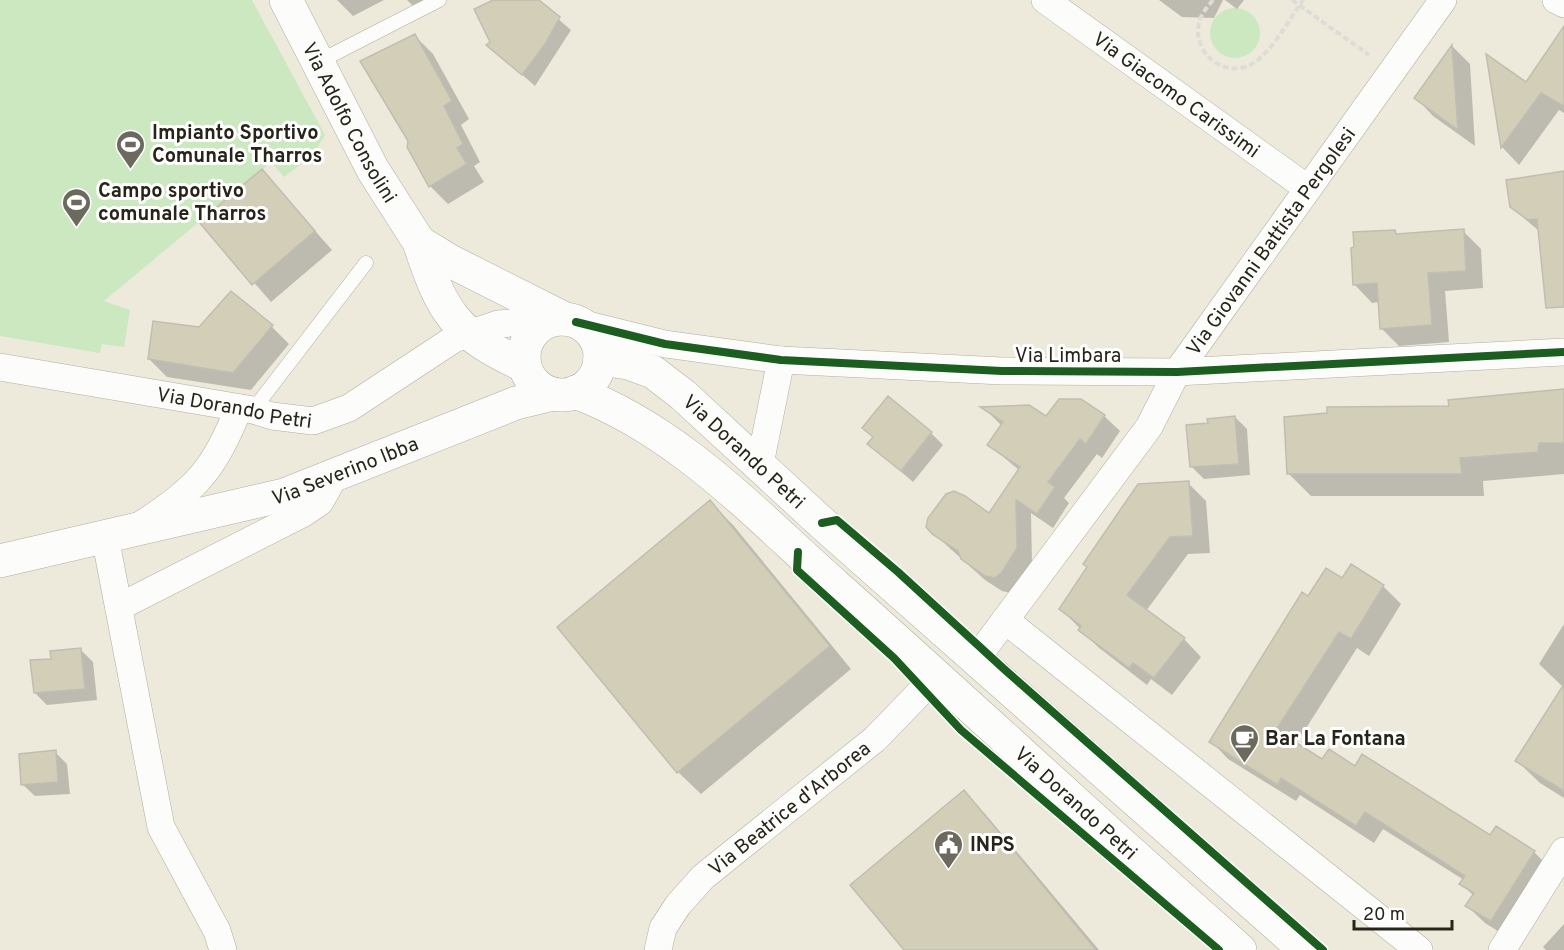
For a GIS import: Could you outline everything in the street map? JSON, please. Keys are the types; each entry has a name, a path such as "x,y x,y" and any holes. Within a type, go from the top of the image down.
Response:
{"street":[{"name":"Via Adolfo Consolini","path":"286,0 373,170 419,242 433,284 444,307 453,320 470,334 525,366"},
{"name":"Via Giacomo Carissimi","path":"1045,0 1307,188"},
{"name":"Via Giovanni Battista Pergolesi","path":"976,659 1149,427 1177,372 1443,0"},
{"path":"1556,0 1564,4"},
{"name":"Via Adolfo Consolini","path":"419,242 450,261 565,320"},
{"path":"565,320 594,338 599,355 592,380 564,393 535,385 525,366 524,353 533,332 565,320"},
{"name":"Via Limbara","path":"565,320 665,344 781,360 1002,371 1177,372 1564,352"},
{"name":"Via Dorando Petri","path":"0,368 246,409 272,416 314,421 349,408 454,339 498,324 565,320"},
{"name":"Via Limbara","path":"599,355 665,344"},
{"name":"Via Dorando Petri","path":"599,355 652,372 683,395 822,523 1305,950"},
{"path":"760,464 781,360"},
{"name":"Via Dorando Petri","path":"564,393 603,403 657,434 716,478 937,675 1071,802 1240,950"},
{"name":"Via Severino Ibba","path":"0,561 284,495 516,403 564,393"},
{"name":"Via Severino Ibba","path":"118,534 178,500 205,474 246,409"},
{"path":"118,607 304,513 320,502 334,477"},
{"path":"118,534 118,607 161,827 217,931 224,950"},
{"path":"1005,620 1419,950"},
{"name":"Via Beatrice d'Arborea","path":"658,950 663,928 678,905 703,877 875,739 937,675"},
{"path":"1502,950 1564,851"}],"lane":[{"path":"318,62 439,0"},
{"path":"246,409 366,263"}],"path":[{"path":"1213,0 1200,19 1200,43 1204,54 1213,62 1235,69 1257,62 1303,0"},
{"path":"1292,0 1391,71"}],"green space":[{"name":"Campo sportivo comunale Tharros","path":"0,0 252,0 325,135 313,155 284,177 271,162 104,301 130,310 124,347 102,344 100,353 0,336"},
{"path":"1235,8 1244,10 1255,19 1260,33 1258,42 1249,53 1235,58 1226,56 1215,47 1210,33 1212,24 1221,13"}],"building":[{"path":"493,0 539,0 560,17 545,44 522,75 486,45 490,42 474,9"},
{"path":"1564,26 1564,106 1541,93 1501,148 1486,54 1526,82"},
{"path":"415,34 452,101 444,106 463,144 457,148 467,164 429,187 407,147 408,141 360,61"},
{"path":"1452,45 1458,130 1414,98"},
{"path":"262,169 315,231 252,285 199,222"},
{"path":"1564,171 1564,307 1546,308 1537,219 1528,220 1510,207 1506,180"},
{"path":"1464,229 1466,271 1428,273 1432,325 1380,329 1377,283 1353,285 1351,248 1354,247 1353,232 1395,230 1396,234"},
{"path":"231,291 273,325 233,373 148,359 153,321 199,327"},
{"path":"1564,389 1564,443 1539,443 1538,452 1460,458 1462,474 1287,474 1284,417 1327,413 1327,407 1449,406 1448,400"},
{"path":"888,396 932,432 901,471 867,444 873,437 862,428"},
{"path":"1059,399 1081,399 1105,415 1086,444 1080,439 1048,482 1055,487 1037,514 1016,500 1017,548 1002,572 995,578 985,576 961,559 958,551 932,534 926,527 928,518 946,494 954,491 989,513 1020,467 987,445 1003,422 980,407 1029,405 1046,416"},
{"path":"1235,416 1239,464 1190,467 1186,425 1208,423 1207,419"},
{"path":"1189,481 1193,536 1170,537 1127,595 1185,638 1154,678 1133,663 1129,668 1078,630 1081,626 1059,609 1087,567 1083,564 1138,484"},
{"path":"710,500 830,646 677,773 557,627"},
{"path":"1351,564 1384,585 1351,639 1339,632 1276,730 1322,759 1329,749 1355,766 1362,754 1490,835 1496,826 1535,851 1491,921 1465,906 1474,893 1459,884 1465,876 1365,812 1356,826 1281,778 1278,785 1209,742 1302,592 1308,596 1326,568 1342,578"},
{"path":"81,648 85,689 34,693 30,660 51,659 50,651"},
{"path":"1564,684 1564,791 1515,761"},
{"path":"56,750 58,782 21,785 19,754"},
{"name":"INPS","path":"964,790 1096,950 904,950 850,885"}],"cycle path":[{"path":"576,322 665,344 781,360 1002,371 1177,372 1564,352"},
{"path":"822,523 837,520 1323,950"},
{"path":"798,552 797,570 894,658 961,730 1219,950"}],"place":[{"name":"Impianto Sportivo Comunale Tharros","path":"131,170"},
{"name":"Campo sportivo comunale Tharros","path":"77,228"},
{"name":"Bar La Fontana","path":"1244,764"},
{"name":"INPS","path":"949,870"}]}
